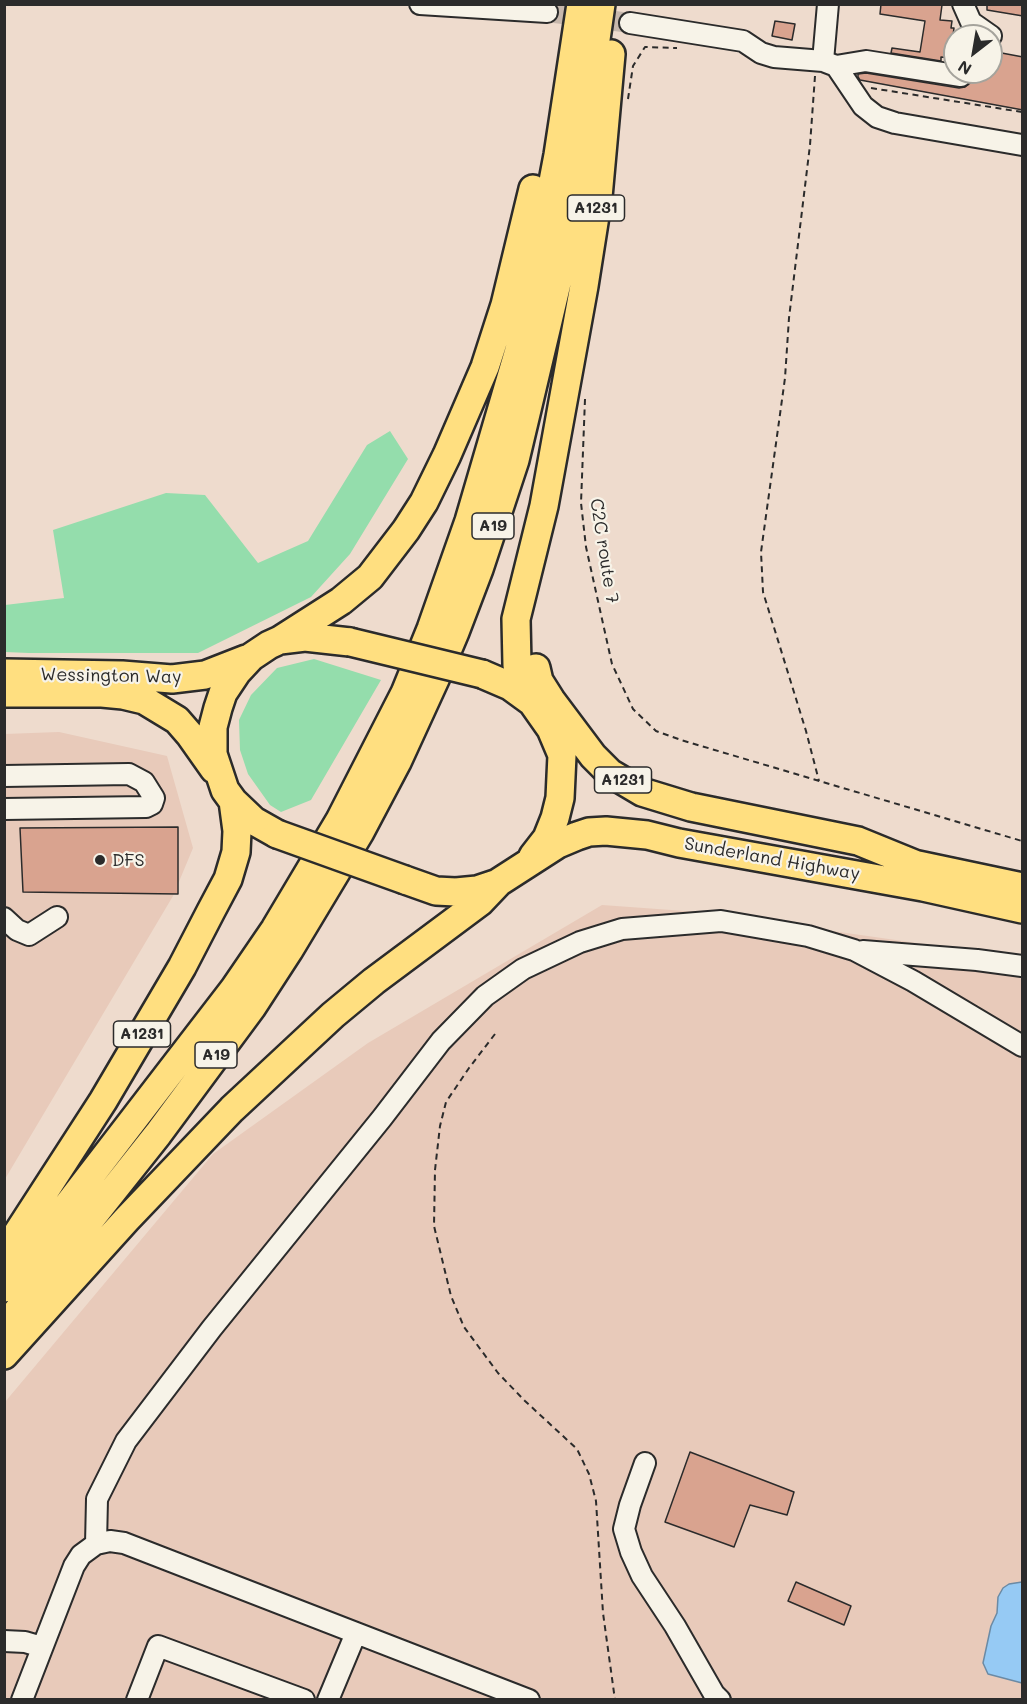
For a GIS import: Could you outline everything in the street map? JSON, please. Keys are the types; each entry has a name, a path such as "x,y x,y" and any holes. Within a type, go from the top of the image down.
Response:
{"highway":[{"name":"A19","path":"4,1288 140,1115 234,989 263,946 340,820 405,693 431,629 469,520 519,350 556,166 581,4"},
{"name":"A19","path":"4,1328 158,1134 252,1007 323,896 360,832 397,762 456,632 515,460 558,279 578,166 602,4"},
{"path":"280,640 341,602 370,577 424,502 466,413 498,326 525,226 554,95 557,8"},
{"name":"A1231","path":"532,702 510,686 482,674 350,642 305,637 280,640 250,657 230,682 218,708 213,727 213,754 220,778 233,801 254,821 277,834 436,891 477,890 499,882 526,864 547,838 560,798 562,755 551,729 520,681 517,665 516,619 544,506 584,286 622,14"},
{"name":"A1231","path":"544,506 543,548 533,642 534,663 539,681 551,700 593,756 610,773 659,799 858,841 917,865"},
{"name":"Wessington Way","path":"4,673 122,675 172,679 205,675 250,657"},
{"name":"Wessington Way","path":"4,693 102,693 144,700 177,720 203,751 220,778"},
{"name":"Sunderland Highway","path":"551,729 600,783 621,799 646,811 670,818 1023,887"},
{"name":"A1231","path":"4,1254 103,1101 182,967 228,879 238,842 233,801"},
{"name":"Sunderland Highway","path":"526,864 558,844 589,832 623,832 831,869 1023,909"},
{"name":"A19","path":"4,1355 126,1220 232,1110 341,1008 414,949 480,902 499,882"}],"lane":[{"path":"420,4 557,8"},
{"path":"825,63 828,4"},
{"path":"622,14 743,41 761,53 774,57 825,63 866,61 943,73"},
{"path":"825,63 849,84 863,106 877,117 1023,145"},
{"path":"4,776 129,774 144,782 154,798 152,804 146,807 4,809"},
{"path":"4,918 17,930 29,935 57,917"},
{"path":"96,1544 97,1499 126,1441 212,1328 382,1118 441,1041 486,996 533,965 580,942 622,929 721,921 808,936 854,950 913,981 1022,1045"},
{"path":"854,950 1023,966"},
{"path":"645,1463 624,1529 631,1552 642,1576 675,1626 714,1694 720,1700"},
{"path":"22,1700 74,1566 81,1555 96,1544 110,1541 124,1543 529,1700"},
{"path":"328,1700 356,1633"},
{"path":"4,1641 25,1642 42,1647"},
{"path":"137,1700 158,1646 304,1700"}],"path":[{"path":"628,101 633,66 645,47 679,49"},
{"path":"819,781 763,592 761,552 785,378 794,274 810,145 825,63"},
{"path":"849,84 1023,112"},
{"name":"C2C route 7","path":"586,394 581,503 586,548 612,664 633,710 664,734 1023,841"},
{"path":"495,1034 446,1102 440,1126 435,1170 434,1226 451,1296 464,1327 498,1373 577,1449 589,1474 596,1501 603,1613 615,1700"}],"shaded area":[{"path":"59,732 167,756 193,848 173,896 5,1179 5,734"},
{"path":"602,905 699,912 1022,958 1022,1699 5,1700 5,1402 213,1154 368,1043"}],"green space":[{"path":"390,431 408,459 350,554 311,597 198,653 5,652 5,605 64,598 53,530 166,493 205,495 258,563 308,541 367,445"},
{"path":"314,659 381,680 311,800 281,812 270,805 248,774 240,750 239,720 251,695 277,668"}],"water":[{"path":"1022,1582 1022,1683 988,1674 983,1663 991,1626 997,1613 998,1597 1003,1588 1009,1584"}],"building":[{"path":"881,4 942,5 940,20 952,21 952,24 943,24 941,61 891,53 892,48 920,52 925,21 880,14"},
{"path":"987,4 1023,4 1023,16 987,10"},
{"path":"775,21 795,24 792,40 772,36"},
{"path":"1003,53 1023,57 1023,110 860,80 858,74 866,73 959,88 969,84 1003,84"},
{"name":"DFS","path":"178,827 178,894 23,892 20,828"},
{"path":"690,1452 794,1492 787,1515 750,1505 734,1547 665,1522"},
{"path":"796,1582 851,1606 844,1625 788,1601"}],"tunnel":[{"path":"547,12 630,23"}],"place":[{"name":"DFS","path":"100,860"}]}
